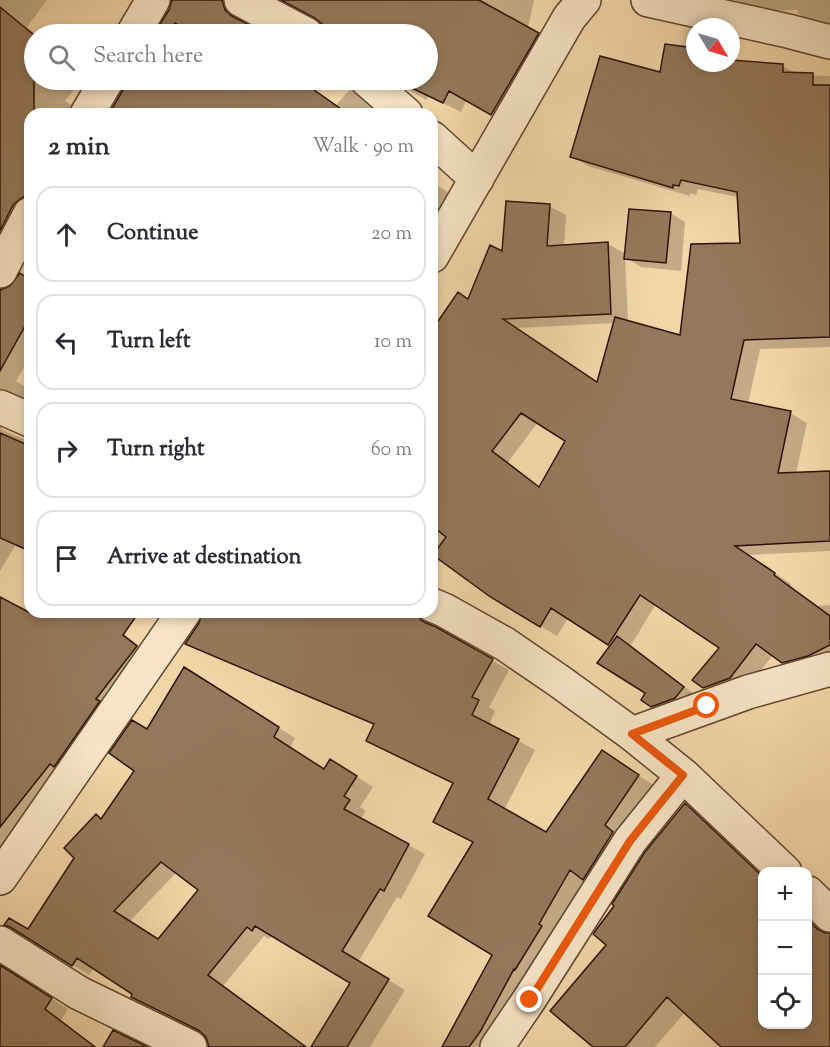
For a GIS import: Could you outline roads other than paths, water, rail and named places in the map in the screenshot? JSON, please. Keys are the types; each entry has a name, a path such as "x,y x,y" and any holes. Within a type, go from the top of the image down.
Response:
{"street":[{"path":"139,24 153,0"},
{"path":"241,0 287,24"},
{"path":"648,0 830,42"},
{"path":"438,246 571,6"},
{"path":"91,108 101,90"},
{"path":"378,90 399,108"},
{"path":"438,143 477,179"},
{"path":"0,271 24,225"},
{"path":"0,406 24,417"},
{"path":"438,608 505,644 632,734 683,775 780,867"},
{"path":"0,878 180,618"},
{"path":"632,734 748,692 830,669"},
{"path":"497,1047 530,1000 630,841 683,775"},
{"path":"812,898 830,915"},
{"path":"0,943 79,993 190,1047"}]}
